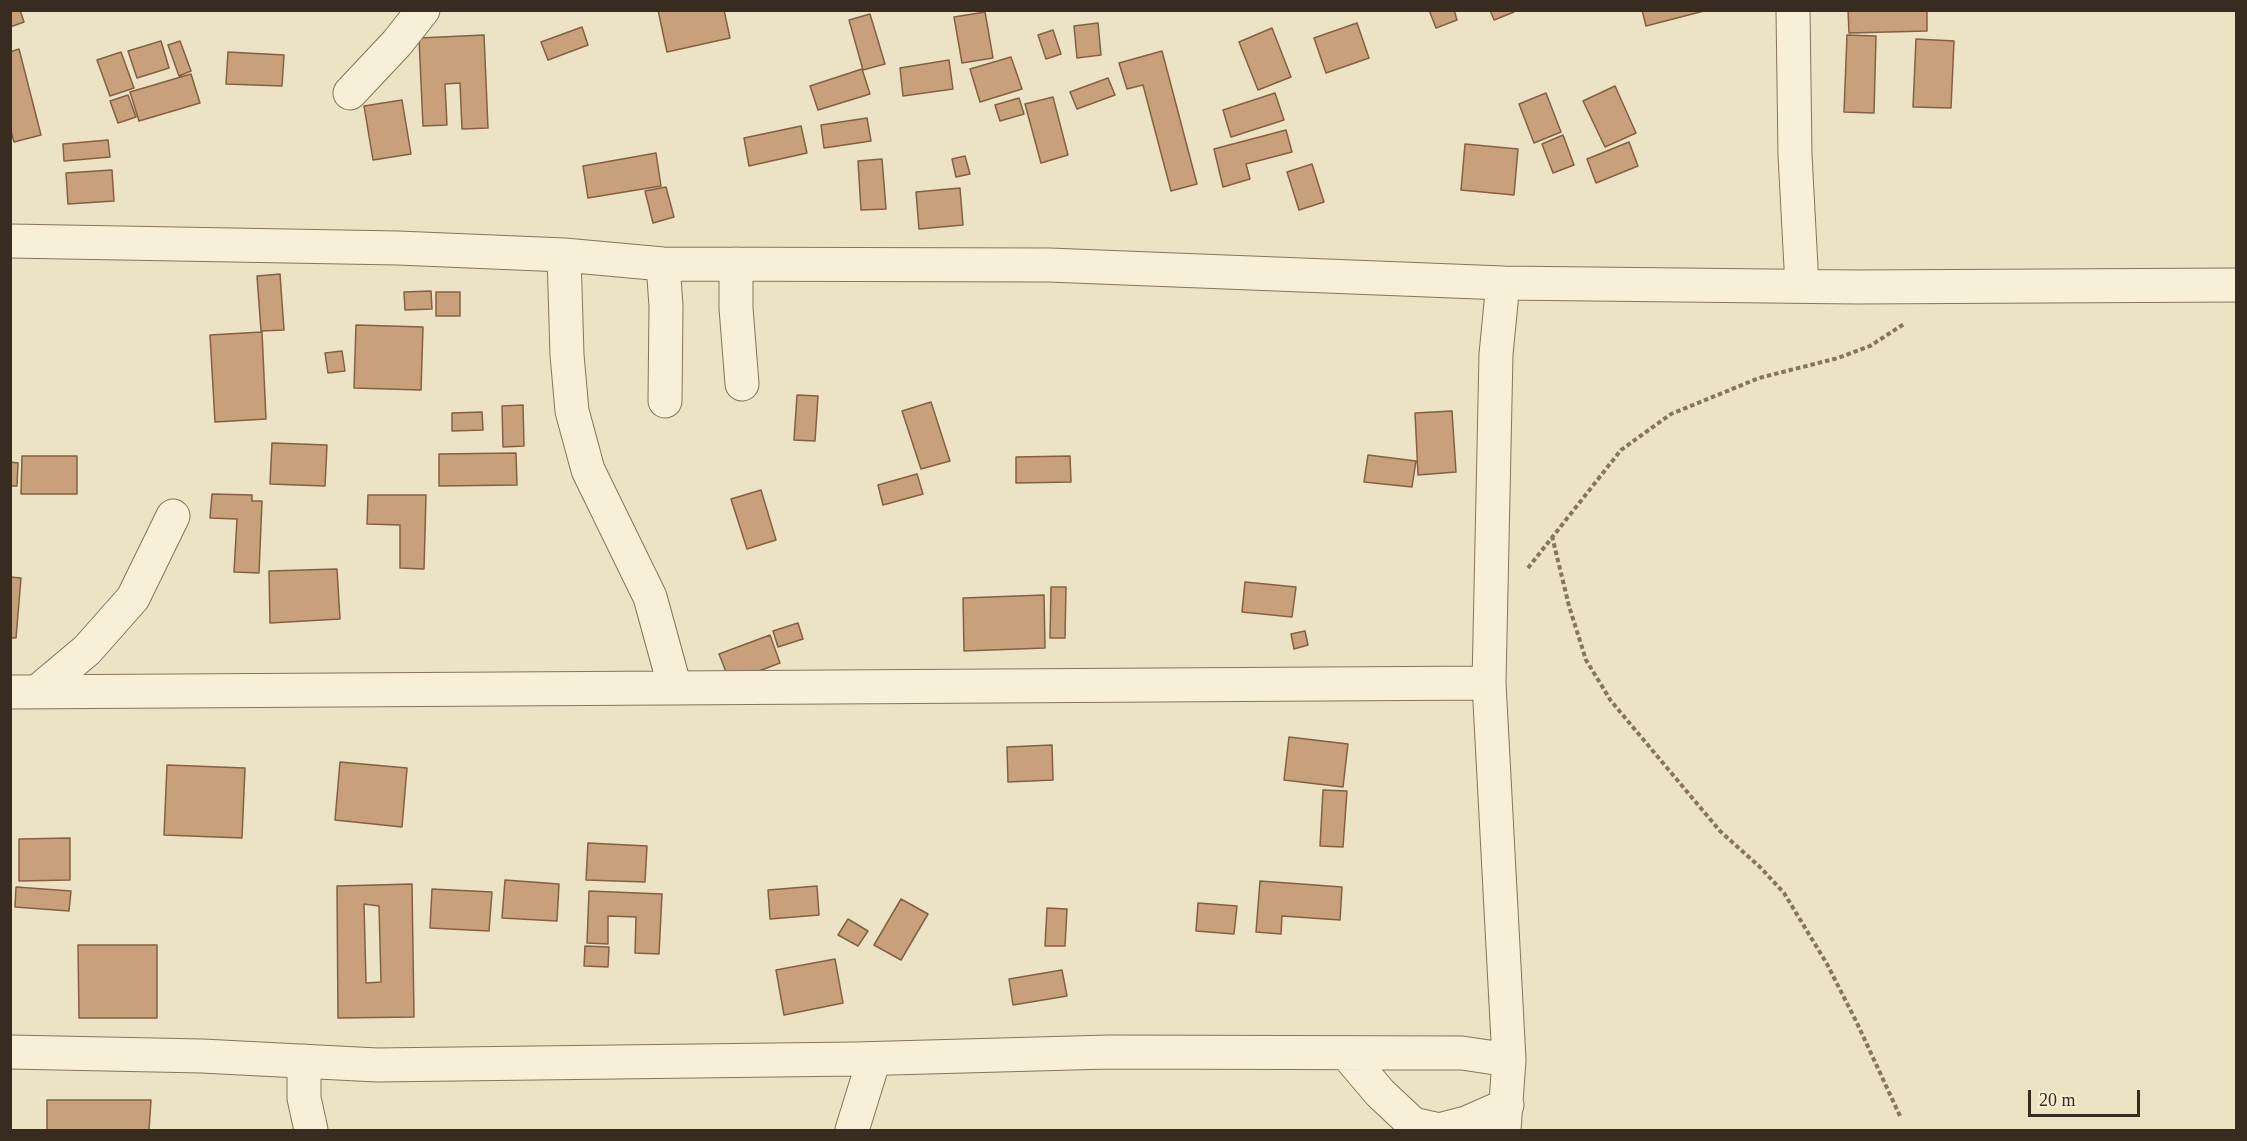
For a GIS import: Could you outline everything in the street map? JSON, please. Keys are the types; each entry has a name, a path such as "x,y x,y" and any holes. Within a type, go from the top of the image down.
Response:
{"street":[{"path":"350,93 397,43 423,10"},
{"path":"1793,10 1795,155 1802,286"},
{"path":"10,241 398,248 564,255 663,264 1049,265 1503,283 1926,287 2236,285"},
{"path":"564,255 567,355 572,411 588,470 650,597 675,688"},
{"path":"663,264 666,306 665,401"},
{"path":"736,264 736,308 742,384"},
{"path":"1346,1053 1380,1093 1413,1124 1439,1130 1466,1123 1505,1118 1509,1060 1490,683 1496,354 1503,283"},
{"path":"24,692 87,650 133,598 173,516"},
{"path":"24,692 1490,683"},
{"path":"10,1052 202,1056 389,1065 874,1059 1109,1052 1462,1053 1509,1060"},
{"path":"861,1122 874,1059"},
{"path":"304,1061 304,1098 310,1131"}],"path":[{"path":"1527,570 1621,450 1671,414 1759,378 1838,358 1870,346 1904,325 1926,287"},
{"path":"1552,536 1569,606 1586,660 1611,701 1720,831 1761,868 1784,893 1827,964 1900,1116"}],"building":[{"path":"10,10 20,10 24,22 10,27"},
{"path":"658,10 724,10 730,38 667,52"},
{"path":"1429,10 1454,10 1457,20 1436,28"},
{"path":"1490,10 1514,10 1514,12 1494,20"},
{"path":"1642,10 1704,10 1704,11 1646,26"},
{"path":"1848,10 1927,10 1927,31 1849,33"},
{"path":"985,12 993,58 962,63 954,17"},
{"path":"870,14 885,64 863,70 849,20"},
{"path":"1098,23 1101,55 1077,58 1074,26"},
{"path":"1357,23 1369,58 1326,73 1314,38"},
{"path":"582,27 588,45 548,60 541,42"},
{"path":"1272,28 1291,77 1258,90 1239,42"},
{"path":"1053,30 1061,54 1046,59 1038,35"},
{"path":"484,35 488,128 462,129 460,83 445,84 447,125 423,126 419,38"},
{"path":"1847,35 1876,36 1874,113 1844,112"},
{"path":"1916,39 1954,41 1951,108 1913,107"},
{"path":"161,41 169,68 137,78 128,51"},
{"path":"180,41 191,71 179,76 168,45"},
{"path":"19,49 41,135 14,142 10,127 10,52"},
{"path":"1162,51 1197,184 1171,191 1143,85 1127,89 1119,63"},
{"path":"121,52 134,88 110,96 97,60"},
{"path":"228,52 284,55 282,86 226,84"},
{"path":"1011,57 1022,89 980,102 970,69"},
{"path":"949,60 953,89 903,96 900,68"},
{"path":"862,69 870,94 818,110 810,86"},
{"path":"191,74 200,103 139,121 130,92"},
{"path":"1108,78 1115,95 1077,109 1070,92"},
{"path":"1615,86 1636,133 1605,147 1583,101"},
{"path":"1275,93 1284,120 1231,137 1223,110"},
{"path":"1546,93 1561,132 1534,143 1519,104"},
{"path":"128,95 136,117 118,123 110,101"},
{"path":"1053,97 1068,155 1041,163 1025,104"},
{"path":"1019,98 1024,114 1000,121 995,105"},
{"path":"402,100 411,154 373,160 364,106"},
{"path":"867,118 871,141 824,148 821,125"},
{"path":"801,126 807,153 749,166 744,138"},
{"path":"1286,130 1292,152 1246,164 1250,179 1223,187 1214,149"},
{"path":"1563,135 1574,165 1553,173 1542,144"},
{"path":"108,140 110,157 64,161 63,144"},
{"path":"1629,142 1638,166 1596,183 1587,159"},
{"path":"1465,144 1518,149 1514,195 1461,190"},
{"path":"656,153 661,186 588,198 583,166"},
{"path":"965,156 970,174 956,177 952,159"},
{"path":"882,159 886,209 861,210 858,161"},
{"path":"1312,164 1324,202 1299,210 1287,172"},
{"path":"112,170 114,201 68,204 66,173"},
{"path":"666,187 674,217 653,223 645,191"},
{"path":"960,188 963,225 919,229 916,192"},
{"path":"280,274 284,330 261,331 257,276"},
{"path":"431,291 432,309 405,310 404,292"},
{"path":"436,292 460,292 460,316 436,316"},
{"path":"356,325 423,327 421,390 354,388"},
{"path":"262,332 266,419 215,422 210,335"},
{"path":"342,351 345,371 328,373 325,353"},
{"path":"797,395 818,396 815,441 794,440"},
{"path":"931,402 950,461 921,469 902,411"},
{"path":"523,405 524,446 503,447 502,406"},
{"path":"1452,411 1456,472 1418,475 1415,413"},
{"path":"482,412 483,430 452,431 452,413"},
{"path":"272,443 327,445 325,486 270,484"},
{"path":"516,453 517,485 439,486 439,454"},
{"path":"1368,455 1416,461 1412,487 1364,482"},
{"path":"22,456 77,456 77,494 21,494"},
{"path":"1070,456 1071,482 1016,483 1016,457"},
{"path":"10,462 18,463 17,486 10,486"},
{"path":"917,474 923,494 883,505 878,485"},
{"path":"761,490 776,540 747,549 731,499"},
{"path":"212,494 252,495 252,501 262,501 259,573 234,572 237,519 210,518"},
{"path":"368,495 426,495 424,569 400,568 400,525 367,524"},
{"path":"337,569 340,619 270,623 269,571"},
{"path":"10,577 21,578 16,638 10,638"},
{"path":"1245,582 1296,587 1292,617 1242,612"},
{"path":"1051,587 1066,587 1065,638 1050,638"},
{"path":"1044,595 1045,648 964,651 963,598"},
{"path":"798,623 803,639 778,647 773,631"},
{"path":"1305,631 1308,645 1294,649 1291,634"},
{"path":"770,635 780,663 730,682 719,654"},
{"path":"1289,737 1348,744 1343,787 1284,780"},
{"path":"1052,745 1053,780 1008,782 1007,747"},
{"path":"340,762 407,768 402,827 335,820"},
{"path":"167,765 245,768 242,838 164,835"},
{"path":"1323,790 1347,791 1343,847 1320,846"},
{"path":"70,838 70,880 19,881 19,839"},
{"path":"588,843 647,846 645,882 586,880"},
{"path":"505,880 559,884 557,921 502,918"},
{"path":"1260,881 1342,887 1340,920 1282,916 1281,934 1256,932"},
{"path":"412,884 414,1017 338,1018 337,886","holes":["364,904 379,906 381,982 366,983"]},
{"path":"817,886 819,915 770,919 768,890"},
{"path":"16,887 71,891 69,911 15,907"},
{"path":"432,889 492,892 489,931 430,928"},
{"path":"589,891 662,894 659,954 635,953 636,917 608,916 608,944 587,943"},
{"path":"901,899 928,914 901,960 874,945"},
{"path":"1198,903 1237,906 1234,934 1196,931"},
{"path":"1047,908 1067,909 1065,946 1045,946"},
{"path":"848,919 868,931 858,946 838,935"},
{"path":"78,945 157,945 157,1018 79,1018"},
{"path":"585,946 609,947 608,967 584,966"},
{"path":"835,959 843,1003 784,1015 776,970"},
{"path":"1062,970 1067,996 1013,1005 1009,979"},
{"path":"47,1100 151,1100 149,1130 47,1130"}]}
